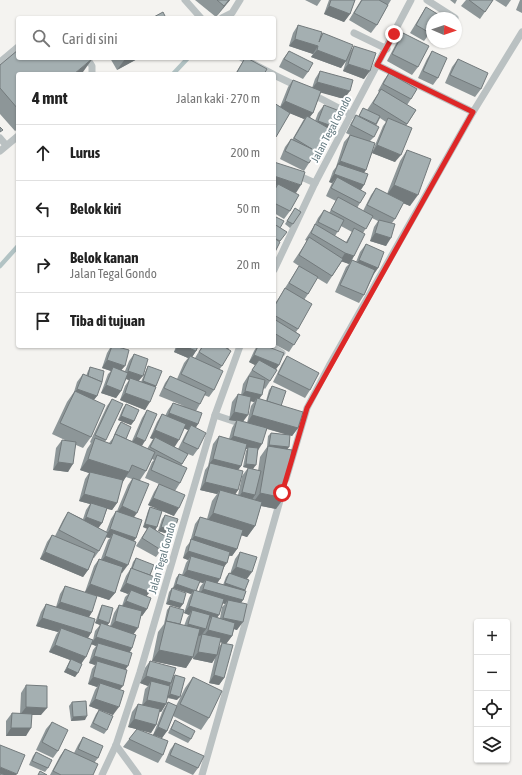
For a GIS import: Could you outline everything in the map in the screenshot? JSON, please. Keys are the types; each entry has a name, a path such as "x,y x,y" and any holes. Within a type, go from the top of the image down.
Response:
{"street":[{"path":"185,0 200,16"},
{"path":"226,16 232,13 240,0"},
{"name":"Jalan Tegal Gondo","path":"276,266 315,183 377,65 387,49 411,0"},
{"path":"427,0 446,12"},
{"path":"285,485 307,408 473,112 522,32"},
{"path":"354,33 387,49"},
{"path":"0,62 16,49"},
{"path":"89,60 92,66 92,72"},
{"path":"246,60 270,72"},
{"path":"377,65 473,112"},
{"path":"276,75 352,115"},
{"path":"0,138 6,145"},
{"path":"0,151 16,138"},
{"path":"288,170 315,183"},
{"name":"Jalan Tegal Gondo","path":"102,775 115,746 140,672 214,415 239,348"},
{"path":"274,348 282,353"},
{"path":"214,415 250,427"},
{"path":"202,775 282,493"},
{"path":"115,746 138,775"}],"building":[{"path":"217,0 229,0 224,6"},
{"path":"331,0 355,0 350,14 329,6"},
{"path":"362,0 379,0 388,5 377,25 354,13"},
{"path":"469,0 493,0 485,12"},
{"path":"426,7 434,12 426,12 426,31 416,25"},
{"path":"163,12 165,16 156,16"},
{"path":"298,25 322,32 319,42 323,33 353,45 346,61 317,50 318,46 295,39"},
{"path":"403,33 426,44 426,48 428,48 418,67 392,54"},
{"path":"354,46 376,53 370,71 348,64"},
{"path":"289,51 313,63 308,72 284,59"},
{"path":"432,51 447,58 438,78 423,71"},
{"path":"16,52 16,60 91,60 76,72 16,72 16,107 0,88 0,65"},
{"path":"458,59 488,73 481,89 450,75"},
{"path":"244,60 251,60 267,69 265,72 237,72"},
{"path":"320,71 353,80 350,91 317,82"},
{"path":"389,73 417,89 411,99 383,84"},
{"path":"293,80 321,91 313,113 285,101"},
{"path":"381,89 416,110 407,124 373,103"},
{"path":"276,104 290,113 276,137"},
{"path":"324,105 337,110 332,126 318,121"},
{"path":"363,108 380,116 376,124 359,116"},
{"path":"356,115 379,127 374,137 351,125"},
{"path":"307,116 330,129 309,163 285,151 291,139 312,149 294,138"},
{"path":"388,118 412,128 401,155 377,145"},
{"path":"350,135 375,143 366,170 340,161"},
{"path":"407,150 431,159 418,195 394,185"},
{"path":"276,163 305,172 301,185 276,177"},
{"path":"338,164 368,174 364,185 334,174"},
{"path":"337,177 366,193 360,203 331,188"},
{"path":"278,184 299,195 290,211 276,204 276,188"},
{"path":"376,188 404,202 395,219 367,205"},
{"path":"338,197 373,216 366,229 331,210"},
{"path":"295,208 301,212 293,224 287,221"},
{"path":"324,210 344,220 338,232 318,222"},
{"path":"276,217 284,221 280,228 276,225"},
{"path":"379,220 395,224 391,238 375,233"},
{"path":"315,224 347,243 354,228 365,234 354,256 345,253 311,233"},
{"path":"276,225 287,232 280,241 276,239"},
{"path":"309,237 343,259 332,276 299,255"},
{"path":"276,239 280,242 276,250"},
{"path":"366,244 384,252 378,268 359,260"},
{"path":"352,260 375,270 364,295 340,285"},
{"path":"299,266 318,277 308,294 289,283"},
{"path":"285,288 312,304 298,329 276,316 276,304"},
{"path":"276,320 300,335 294,345 276,334"},
{"path":"111,348 129,350 125,366 107,360"},
{"path":"189,348 197,348 196,351"},
{"path":"202,348 226,348 231,351 222,366 199,352"},
{"path":"257,348 271,348 284,353 279,365 254,355"},
{"path":"134,354 148,359 143,376 128,371"},
{"path":"190,356 223,371 214,390 181,374"},
{"path":"287,356 319,373 310,390 278,374"},
{"path":"259,360 277,370 270,381 252,370"},
{"path":"148,366 162,371 156,386 143,381"},
{"path":"90,367 104,371 102,382 88,376"},
{"path":"113,367 128,373 121,391 106,385"},
{"path":"83,374 102,382 97,396 77,389"},
{"path":"170,376 206,392 200,404 164,388"},
{"path":"249,376 265,380 262,395 245,391"},
{"path":"130,378 156,387 150,402 125,393"},
{"path":"272,386 286,391 281,406 267,401"},
{"path":"75,391 105,405 91,437 60,423"},
{"path":"238,394 251,397 248,415 234,412"},
{"path":"257,398 303,412 298,428 252,415"},
{"path":"112,399 123,404 106,440 95,435"},
{"path":"173,403 202,413 198,424 169,413"},
{"path":"126,404 139,410 134,421 121,416"},
{"path":"147,410 157,414 145,441 136,437"},
{"path":"162,414 186,424 179,440 155,430"},
{"path":"237,420 267,428 262,444 233,436"},
{"path":"121,422 131,427 126,439 115,434"},
{"path":"191,425 206,433 198,449 183,442"},
{"path":"271,433 290,435 289,447 269,445"},
{"path":"115,434 155,452 146,471 132,465 129,472 88,459 95,438 111,444"},
{"path":"219,436 247,444 241,466 213,459"},
{"path":"155,437 188,454 182,464 150,447"},
{"path":"62,440 76,442 73,464 58,462"},
{"path":"268,446 292,450 284,498 260,493"},
{"path":"248,447 258,448 256,465 246,464"},
{"path":"157,455 187,468 180,483 151,470"},
{"path":"210,463 243,471 238,490 205,482"},
{"path":"248,468 261,471 255,495 242,492"},
{"path":"90,472 123,480 117,503 84,494"},
{"path":"133,478 149,484 137,513 122,506"},
{"path":"159,484 185,495 179,508 153,498"},
{"path":"220,490 262,502 255,526 213,513"},
{"path":"91,503 107,508 102,523 86,517"},
{"path":"150,507 162,511 157,527 145,524"},
{"path":"116,511 142,520 136,538 110,529"},
{"path":"68,512 108,533 99,551 59,530"},
{"path":"165,515 178,519 174,531 161,527"},
{"path":"200,517 243,530 237,549 194,536"},
{"path":"149,526 168,538 161,550 142,538"},
{"path":"113,533 136,542 128,565 105,556"},
{"path":"52,535 95,553 88,570 45,552"},
{"path":"191,539 230,552 227,563 188,551"},
{"path":"240,552 257,557 252,572 236,567"},
{"path":"191,556 224,566 220,579 187,570"},
{"path":"136,558 154,565 150,575 132,569"},
{"path":"99,559 123,567 115,593 90,584"},
{"path":"131,568 155,577 150,592 126,583"},
{"path":"229,573 249,580 245,590 225,583"},
{"path":"179,574 200,581 196,591 176,584"},
{"path":"206,580 246,591 243,600 203,589"},
{"path":"65,586 97,596 92,612 60,602"},
{"path":"172,588 186,593 183,604 169,600"},
{"path":"131,590 151,598 147,609 126,601"},
{"path":"194,590 224,599 219,615 189,606"},
{"path":"228,600 247,604 243,622 223,618"},
{"path":"46,604 95,619 91,633 42,618"},
{"path":"102,605 113,608 109,623 98,619"},
{"path":"119,605 142,611 138,628 115,621"},
{"path":"170,606 184,610 180,624 166,621"},
{"path":"192,610 210,615 206,629 188,624"},
{"path":"212,616 235,623 232,636 208,630"},
{"path":"166,621 200,629 193,657 159,650"},
{"path":"101,623 136,635 132,648 96,637"},
{"path":"61,628 93,640 86,657 55,645"},
{"path":"202,634 221,638 217,655 198,652"},
{"path":"98,643 132,653 128,666 94,656"},
{"path":"222,643 233,645 224,678 214,675"},
{"path":"71,659 82,664 78,673 67,668"},
{"path":"97,661 127,670 123,686 93,677"},
{"path":"150,661 176,668 171,683 146,676"},
{"path":"175,675 185,678 180,697 170,694"},
{"path":"193,677 222,691 209,718 180,704"},
{"path":"151,681 170,686 166,704 147,700"},
{"path":"100,683 124,691 119,707 95,699"},
{"path":"26,685 47,686 47,708 26,707"},
{"path":"86,701 87,716 73,717 72,702"},
{"path":"168,702 177,706 167,731 158,727"},
{"path":"138,704 160,709 156,725 134,719"},
{"path":"99,710 113,716 107,730 93,723"},
{"path":"12,713 32,714 31,728 11,728"},
{"path":"175,720 195,731 191,739 171,729"},
{"path":"52,722 68,730 58,751 42,742"},
{"path":"137,729 168,741 163,755 129,739"},
{"path":"83,737 103,746 98,758 78,749"},
{"path":"175,743 204,756 198,768 170,755"},
{"path":"0,745 25,755 17,774 0,767"},
{"path":"65,749 98,764 93,775 61,775 53,771"},
{"path":"36,752 52,760 48,768 32,761"},
{"path":"40,771 47,775 38,775"}],"waterway":[{"path":"175,72 186,60"},
{"path":"0,266 16,248"}],"route":[{"path":"282,493 307,408 329,366 440,173 473,112 377,65 394,34"}]}
